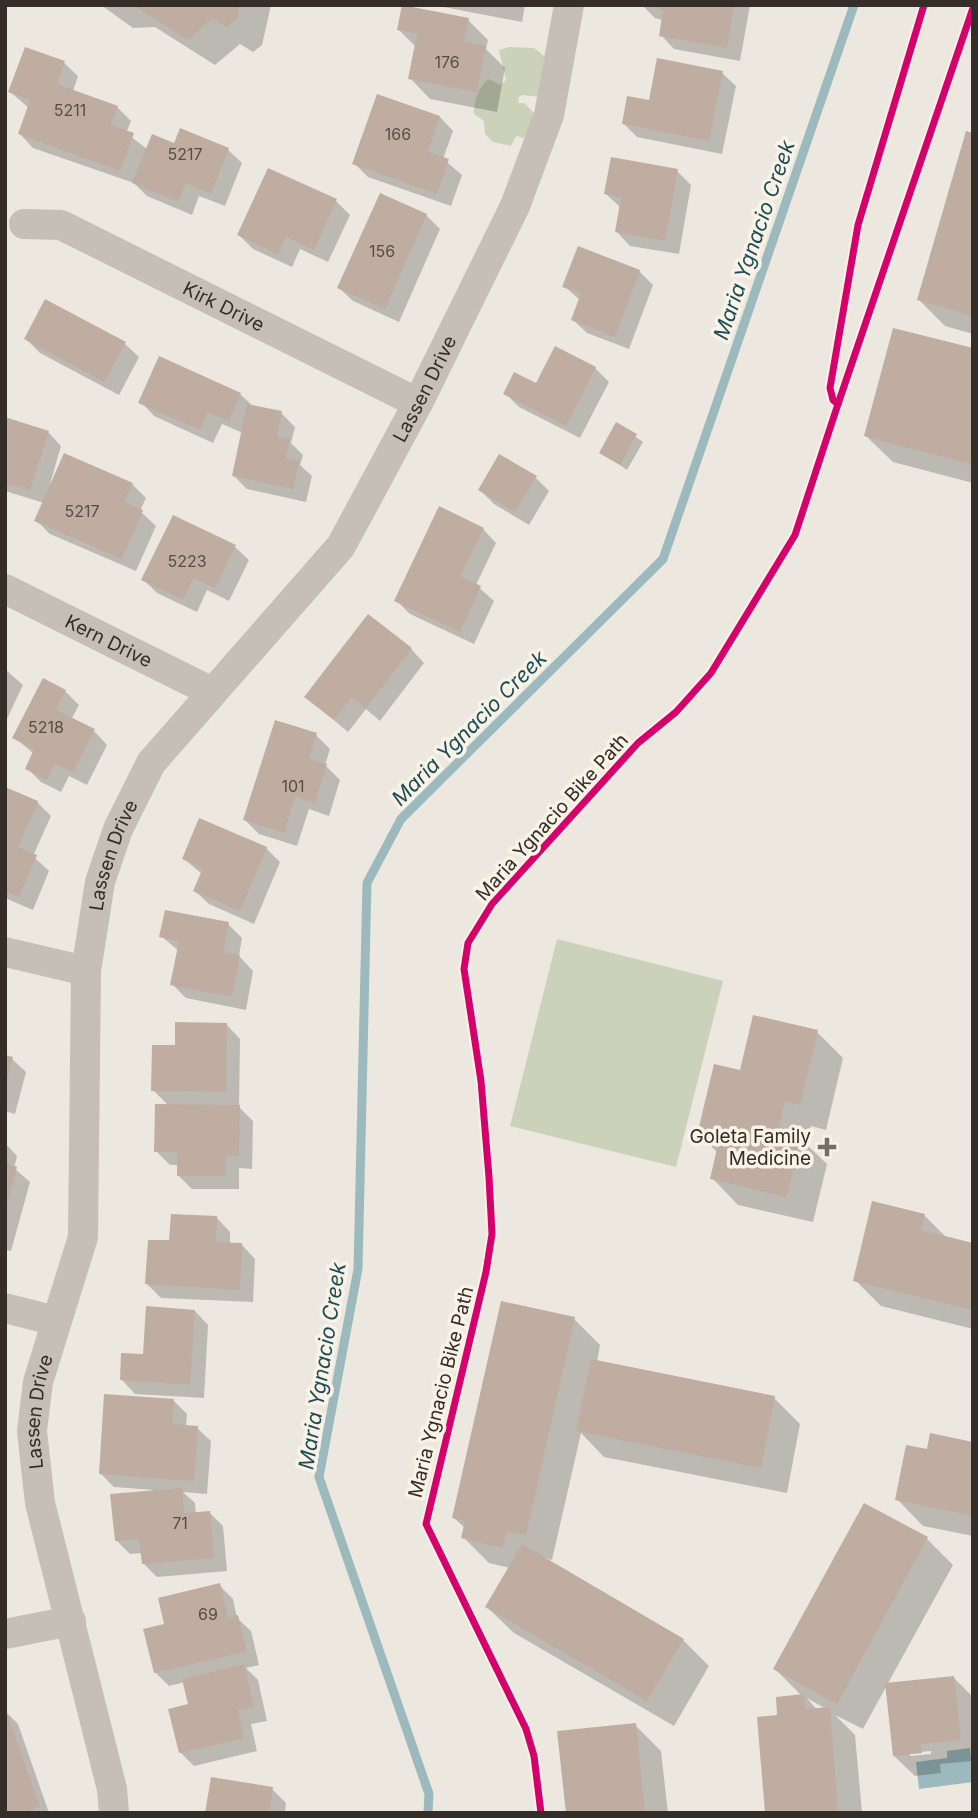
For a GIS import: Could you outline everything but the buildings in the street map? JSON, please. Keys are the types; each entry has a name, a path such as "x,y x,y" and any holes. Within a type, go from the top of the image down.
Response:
{"street":[{"name":"Lassen Drive","path":"114,1813 112,1789 40,1503 32,1431 38,1382 83,1237 86,971 100,882 118,829 151,763 341,546 418,403 515,206 549,115 569,5"},
{"name":"Kirk Drive","path":"24,224 61,225 418,403"},
{"name":"Kern Drive","path":"5,589 212,692"},
{"path":"5,952 86,971"},
{"path":"5,1308 56,1321"},
{"path":"5,1634 71,1621"}],"green space":[{"path":"509,47 534,48 550,61 539,97 519,97 518,103 524,103 537,116 524,138 516,136 511,146 493,142 485,134 484,121 474,114 477,95 482,85 489,79 500,85 506,80 499,50"},
{"path":"557,939 723,981 676,1167 510,1126"}],"water":[{"path":"970,1748 973,1782 919,1789 916,1762 947,1758 947,1751"}],"waterway":[{"name":"Maria Ygnacio Creek","path":"428,1813 429,1794 319,1477 358,1269 367,883 401,819 663,559 854,5"}],"cycle path":[{"name":"Maria Ygnacio Bike Path","path":"541,1813 534,1756 526,1729 426,1524 486,1272 492,1234 481,1081 464,969 468,943 492,904 638,743 676,712 711,673 795,535 838,404 833,400 830,388 858,225 924,5"},
{"path":"838,404 973,8"}],"place":[{"name":"Goleta Family Medicine","path":"827,1147"}]}
